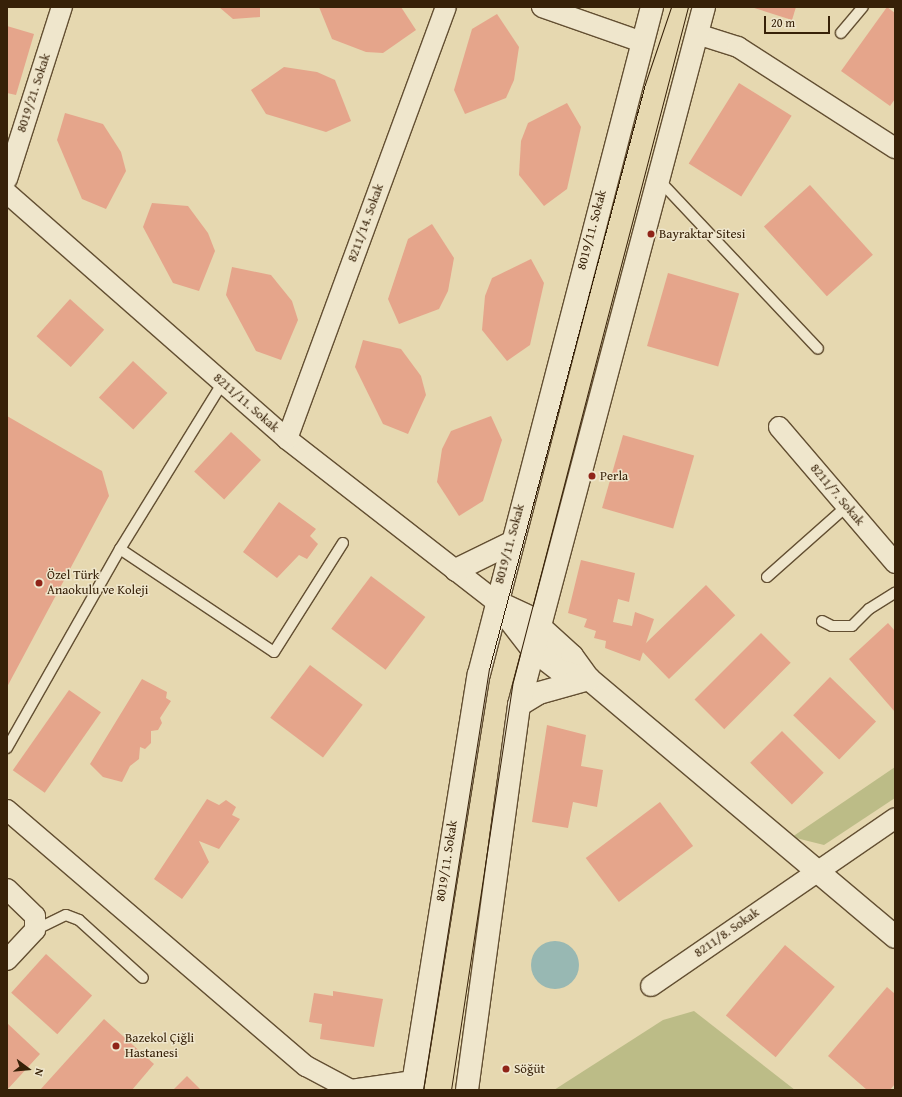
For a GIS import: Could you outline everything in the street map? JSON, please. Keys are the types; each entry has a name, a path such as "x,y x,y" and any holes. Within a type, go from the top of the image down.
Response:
{"street":[{"name":"8211/14. Sokak","path":"287,439 446,7"},
{"path":"542,7 642,42"},
{"name":"8019/11. Sokak","path":"412,1085 479,674 495,601 652,7"},
{"path":"467,1090 519,705 532,649 704,7"},
{"name":"8019/21. Sokak","path":"7,179 58,8"},
{"path":"697,34 738,47 895,148"},
{"name":"8211/11. Sokak","path":"7,193 287,439 495,601 529,617 538,627 572,656 589,679"},
{"name":"8211/7. Sokak","path":"779,427 895,563"},
{"path":"456,570 511,543"},
{"name":"8211/11. Sokak","path":"495,601 532,649 560,671 589,679"},
{"path":"519,705 539,693 589,679 809,876 895,937"},
{"path":"7,810 306,1066 351,1090 412,1085"},
{"name":"8211/8. Sokak","path":"651,986 895,818"},
{"path":"7,889 35,916 35,930 7,960"}],"lane":[{"path":"841,33 863,7"},
{"path":"657,178 818,349"},
{"path":"7,748 120,549 223,382"},
{"path":"767,577 847,506"},
{"path":"120,549 274,652 343,543"},
{"path":"822,621 832,626 852,626 895,593"},
{"path":"35,930 66,915 79,920 143,978"}],"green space":[{"path":"895,767 895,798 824,845 792,837"},
{"path":"694,1011 795,1090 554,1090 663,1020"}],"water":[{"path":"555,941 564,943 572,948 577,956 579,965 577,974 572,982 564,987 555,989 546,987 538,982 533,974 531,965 533,956 538,948 546,943"}],"building":[{"path":"219,7 260,7 260,17 233,19"},
{"path":"319,7 401,7 416,30 383,53 366,52 332,39"},
{"path":"751,7 796,7 792,20"},
{"path":"887,7 895,13 895,99 890,106 841,71"},
{"path":"497,14 519,47 514,80 506,98 465,114 454,90 472,29"},
{"path":"7,26 34,34 16,95 7,93"},
{"path":"284,67 317,72 335,80 351,121 326,132 266,114 251,90"},
{"path":"739,83 792,116 741,196 689,164"},
{"path":"567,103 581,127 567,189 544,206 519,175 521,141 528,123"},
{"path":"65,113 103,124 121,152 126,171 106,209 82,199 57,140"},
{"path":"810,185 873,255 827,296 764,226"},
{"path":"152,203 188,206 208,233 215,251 199,291 173,283 143,227"},
{"path":"432,224 454,258 448,291 439,309 399,324 388,299 408,239"},
{"path":"531,259 544,283 530,345 507,361 482,330 485,296 492,278"},
{"path":"232,267 271,275 292,301 298,320 281,360 256,351 226,295"},
{"path":"668,273 739,293 718,366 647,346"},
{"path":"70,299 104,330 71,367 37,336"},
{"path":"363,340 401,349 421,376 426,395 408,434 383,424 355,367"},
{"path":"133,361 167,393 133,430 99,398"},
{"name":"Özel Türk Anaokulu ve Koleji","path":"7,416 102,471 109,496 7,687"},
{"path":"491,416 502,440 483,501 459,516 437,482 442,449 451,431"},
{"path":"231,432 261,460 224,499 194,471"},
{"path":"623,435 694,455 673,528 602,508"},
{"path":"279,502 316,529 310,536 318,544 307,559 299,555 277,578 243,552"},
{"path":"581,560 635,573 629,602 618,599 613,622 632,626 635,612 654,619 640,661 605,648 606,641 594,638 596,631 584,627 587,619 568,613"},
{"path":"371,576 425,617 386,670 331,629"},
{"path":"706,585 735,615 669,679 640,649"},
{"path":"888,623 895,631 895,712 849,659"},
{"path":"761,633 791,663 724,729 695,699"},
{"path":"310,665 363,705 323,757 270,718"},
{"path":"830,677 876,721 839,760 793,715"},
{"path":"142,679 167,692 166,698 171,701 160,718 162,723 158,730 151,731 151,743 145,749 140,747 139,759 130,766 122,782 103,777 90,764"},
{"path":"69,690 101,712 45,793 13,770"},
{"path":"547,725 586,735 581,766 603,770 597,807 573,802 568,828 532,822"},
{"path":"782,731 824,773 792,805 750,763"},
{"path":"207,799 219,805 226,800 236,807 232,815 240,819 219,849 199,841 209,862 182,899 154,879"},
{"path":"660,802 693,846 619,902 586,858"},
{"path":"785,945 835,987 776,1057 726,1015"},
{"path":"46,954 92,995 57,1034 11,993"},
{"path":"887,987 895,994 895,1084 890,1090 867,1090 828,1056"},
{"path":"333,991 383,999 374,1047 320,1039 322,1024 309,1022 314,993 333,996"},
{"path":"104,1019 154,1064 132,1090 40,1090"},
{"path":"7,1023 40,1054 7,1090"},
{"path":"187,1076 201,1090 173,1090"}],"tram line":[{"path":"423,1090 489,669 645,84 671,7"},
{"path":"451,1090 512,685 688,7"}],"place":[{"name":"Bayraktar Sitesi","path":"651,234"},
{"name":"Perla","path":"592,476"},
{"name":"Özel Türk Anaokulu ve Koleji","path":"39,583"},
{"name":"Bazekol Çiğli Hastanesi","path":"116,1046"},
{"name":"Söğüt","path":"506,1069"}]}
